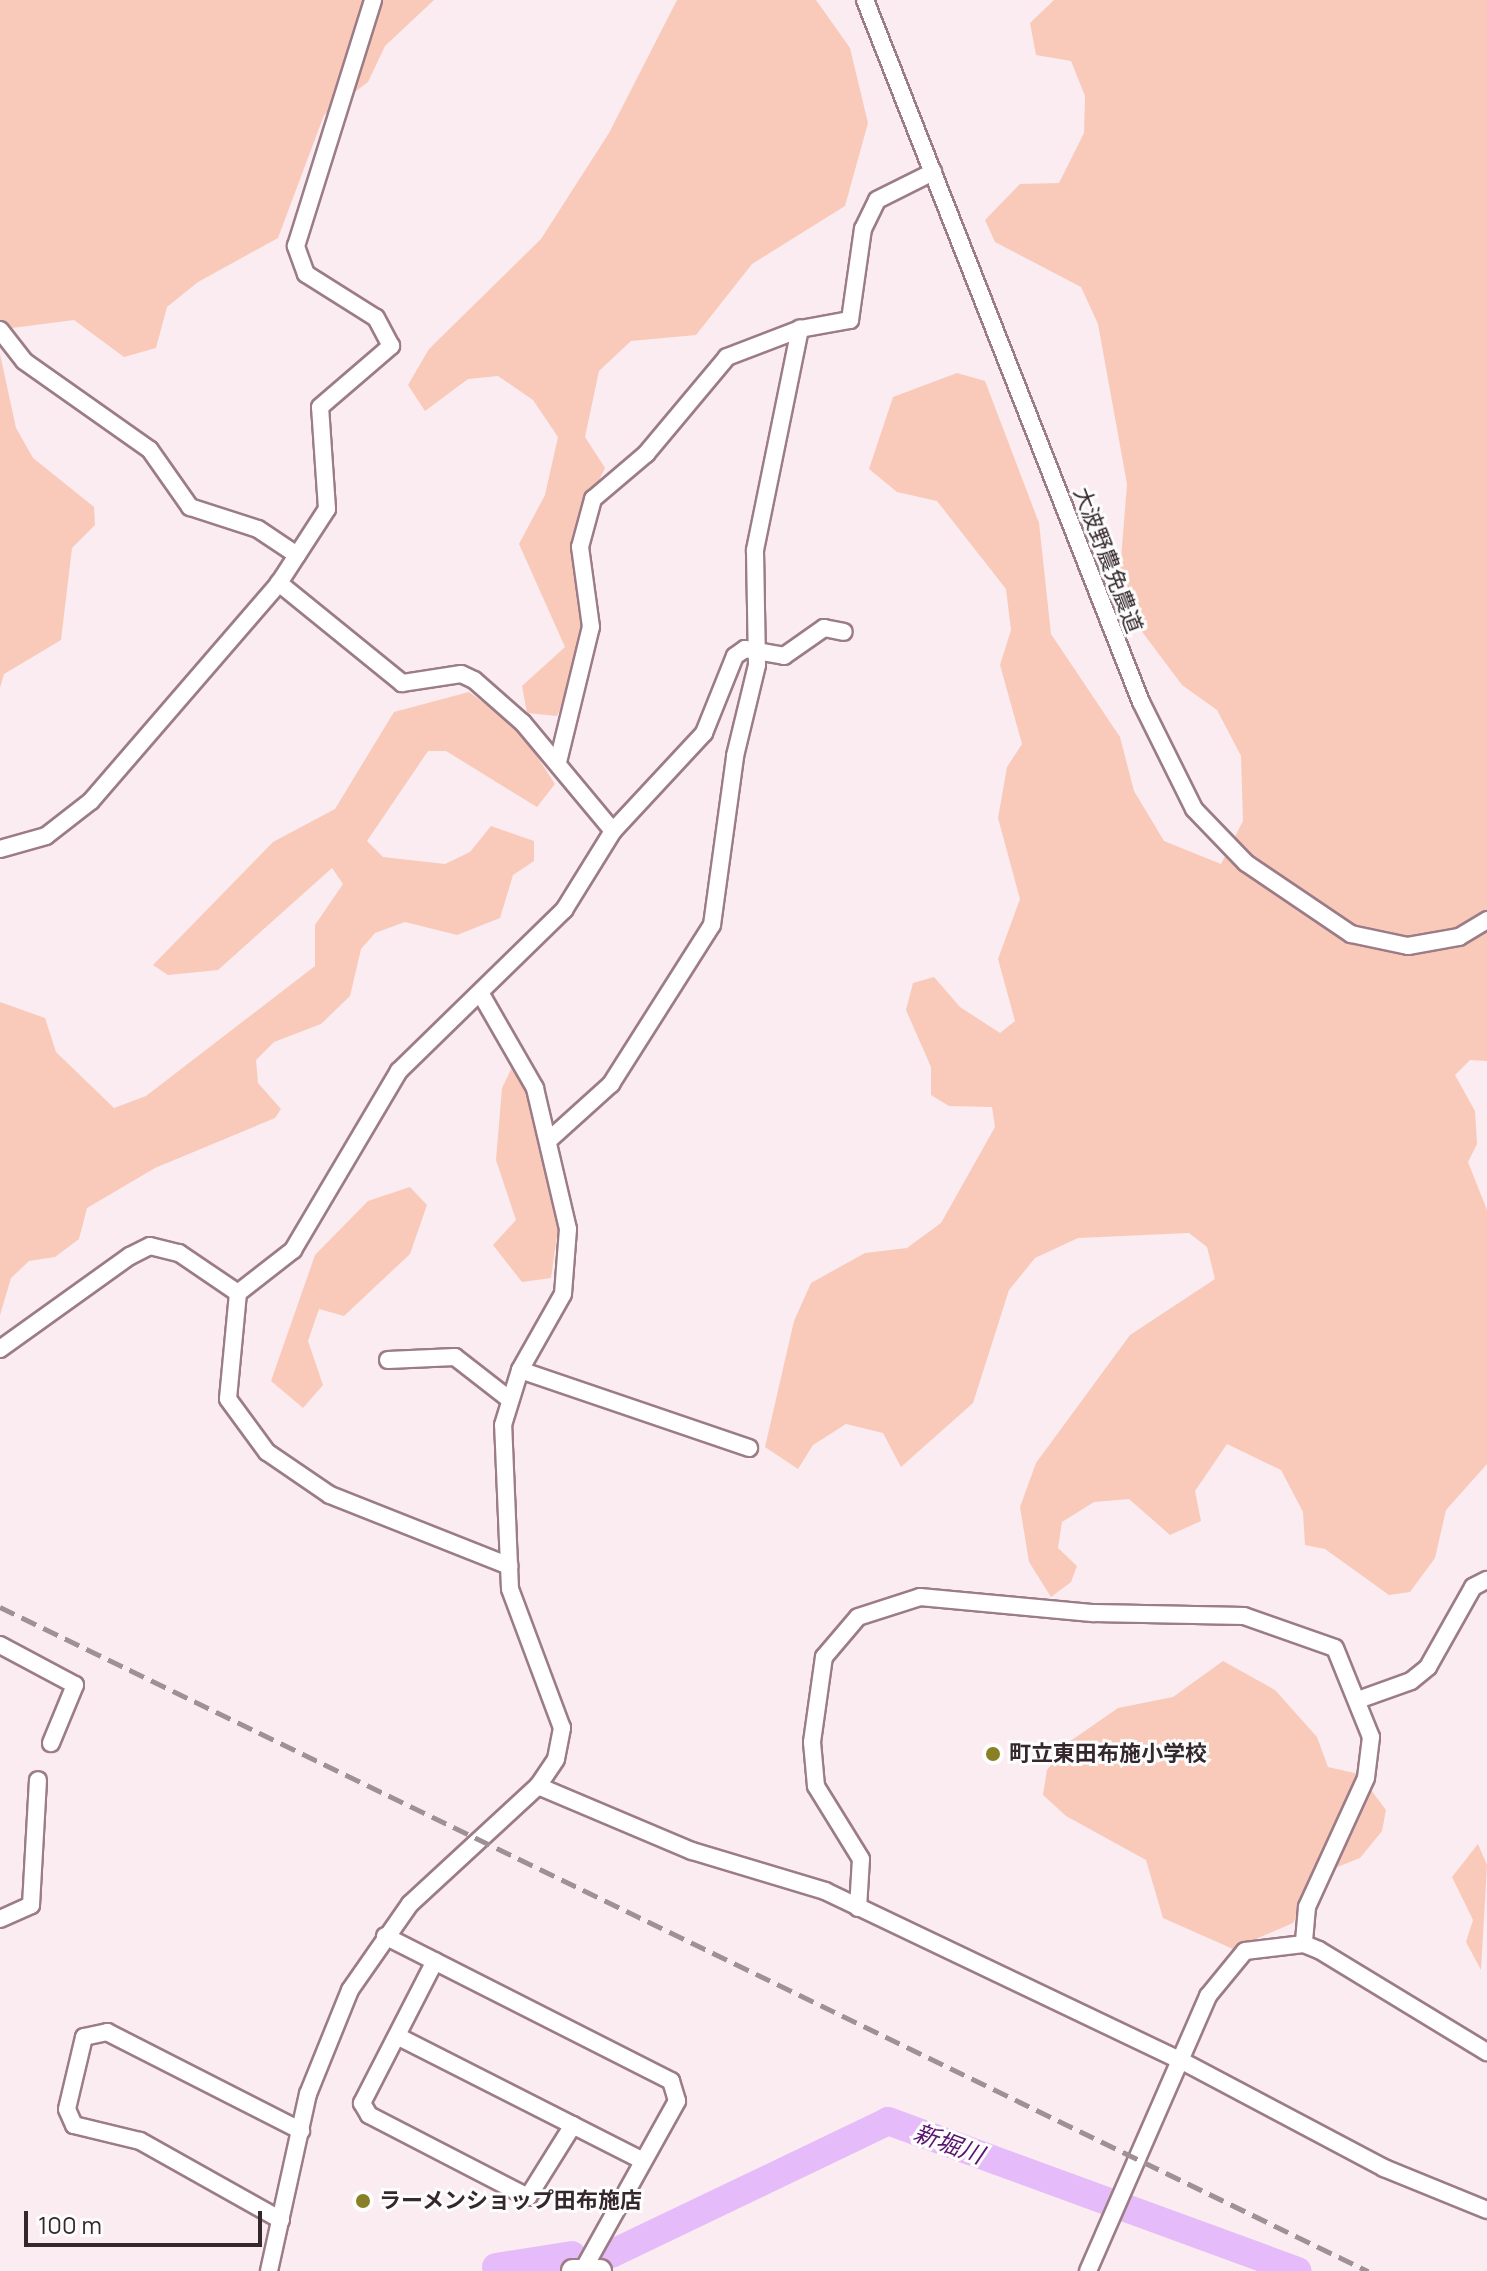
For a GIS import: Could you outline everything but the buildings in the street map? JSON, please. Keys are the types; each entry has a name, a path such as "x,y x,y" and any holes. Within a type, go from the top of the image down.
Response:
{"main road":[{"path":"573,2271 600,2271"}],"street":[{"path":"0,849 46,836 91,801 279,583 327,509 320,407 391,346 376,318 306,274 296,246 373,0"},
{"name":"大波野農免農道","path":"865,0 1141,702 1194,809 1246,863 1351,934 1408,946 1459,937 1487,920"},
{"path":"558,762 591,627 580,547 593,499 646,454 727,357 800,329 850,320 863,229 877,200 933,172"},
{"path":"549,1140 611,1084 712,925 757,650 750,597 755,550 800,329"},
{"path":"0,330 24,361 150,450 190,507 258,529 297,555"},
{"path":"279,583 402,683 461,674 474,680 558,762 613,831"},
{"path":"509,1566 330,1495 267,1452 228,1399 238,1293 293,1250 399,1071 482,996 564,910 613,831 704,733 735,656 757,650 784,656 824,628 844,632"},
{"path":"269,2271 322,2051 385,1936 538,1786 556,1759 562,1728 509,1566 509,1399 520,1370 556,1314 567,1272 562,1189 522,1056 482,996"},
{"path":"0,1349 150,1246 197,1261 238,1293"},
{"path":"388,1360 455,1357 509,1399"},
{"path":"520,1370 749,1448"},
{"path":"1358,1700 1411,1681 1428,1667 1473,1587 1487,1580"},
{"path":"858,1908 861,1859 816,1786 816,1677 838,1635 886,1603 920,1597 1094,1613 1244,1616 1335,1648 1358,1700 1373,1752 1307,1907 1304,1944"},
{"path":"0,1645 75,1685 51,1743"},
{"path":"0,1919 31,1905 38,1780"},
{"path":"538,1786 604,1818 858,1908 1182,2061 1384,2168 1487,2210"},
{"path":"385,1936 671,2081 677,2101 639,2159 583,2270"},
{"path":"1088,2271 1208,1996 1245,1951 1304,1944 1487,2052"},
{"path":"435,1961 362,2103 369,2115 528,2197 573,2125"},
{"path":"281,2220 120,2135 69,2119 84,2037 99,2030 301,2131"},
{"path":"397,2036 639,2159"}],"shaded area":[{"path":"0,0 434,0 385,46 368,82 324,115 278,238 198,282 167,307 156,348 124,357 74,320 12,328 0,341"},
{"path":"677,0 816,0 850,48 868,123 845,206 752,264 696,335 631,341 599,371 585,437 605,468 572,535 586,650 557,716 527,713 522,686 565,647 519,544 545,495 558,437 533,400 498,376 468,379 425,411 408,385 429,349 541,239 609,133"},
{"path":"1054,0 1487,0 1487,1061 1470,1060 1455,1075 1475,1111 1477,1144 1468,1162 1487,1210 1487,1464 1446,1510 1435,1558 1410,1592 1389,1595 1325,1549 1305,1545 1303,1512 1281,1470 1227,1444 1195,1491 1201,1521 1170,1535 1129,1499 1094,1502 1062,1522 1058,1548 1077,1566 1071,1582 1051,1597 1029,1562 1020,1507 1036,1463 1130,1335 1215,1279 1207,1247 1189,1233 1078,1238 1035,1258 1009,1290 973,1403 901,1467 883,1433 846,1424 813,1445 798,1469 765,1447 794,1321 811,1283 865,1253 907,1248 941,1223 995,1127 992,1107 949,1106 931,1095 931,1067 906,1010 913,983 934,977 960,1007 1000,1033 1015,1021 998,959 1020,899 998,818 1007,767 1022,744 1000,665 1011,630 1006,589 937,501 897,492 869,469 893,397 957,373 985,381 1039,523 1051,634 1120,737 1134,791 1164,841 1221,864 1243,821 1241,756 1217,710 1182,685 1134,621 1120,572 1127,484 1098,324 1081,287 995,242 985,220 1020,184 1059,183 1084,133 1085,96 1071,61 1036,55 1030,23"},
{"path":"0,354 16,428 33,458 94,507 95,525 72,548 61,640 4,674 0,688"},
{"path":"469,692 519,729 555,784 537,807 446,751 428,751 367,841 383,857 445,864 470,852 491,826 534,841 534,861 513,875 500,918 457,935 405,922 375,933 361,949 350,996 321,1024 274,1042 256,1060 258,1083 281,1109 275,1118 155,1168 87,1208 79,1239 55,1257 29,1261 11,1278 0,1315 0,1002 45,1018 56,1052 114,1108 146,1096 315,966 315,925 343,884 332,868 218,970 168,975 153,965 273,842 335,809 394,712"},
{"path":"515,1061 542,1136 558,1229 551,1278 522,1282 493,1245 516,1220 496,1160 502,1088"},
{"path":"410,1187 427,1205 410,1254 344,1316 319,1309 308,1341 323,1385 303,1408 271,1381 315,1255 368,1201"},
{"path":"1223,1661 1275,1690 1317,1737 1328,1767 1359,1774 1386,1810 1382,1831 1360,1858 1317,1875 1293,1923 1233,1949 1163,1918 1146,1860 1066,1816 1043,1795 1047,1770 1069,1742 1118,1708 1173,1697"},
{"path":"1478,1844 1487,1865 1481,1970 1466,1942 1473,1920 1452,1877"}],"waterway":[{"name":"新堀川","path":"611,2254 888,2121 1297,2271"},
{"name":"新堀川","path":"496,2267 572,2255"}],"railway":[{"path":"0,1607 1368,2271"}],"place":[{"name":"町立東田布施小学校","path":"993,1754"},
{"name":"ラーメンショップ田布施店","path":"363,2201"}]}
